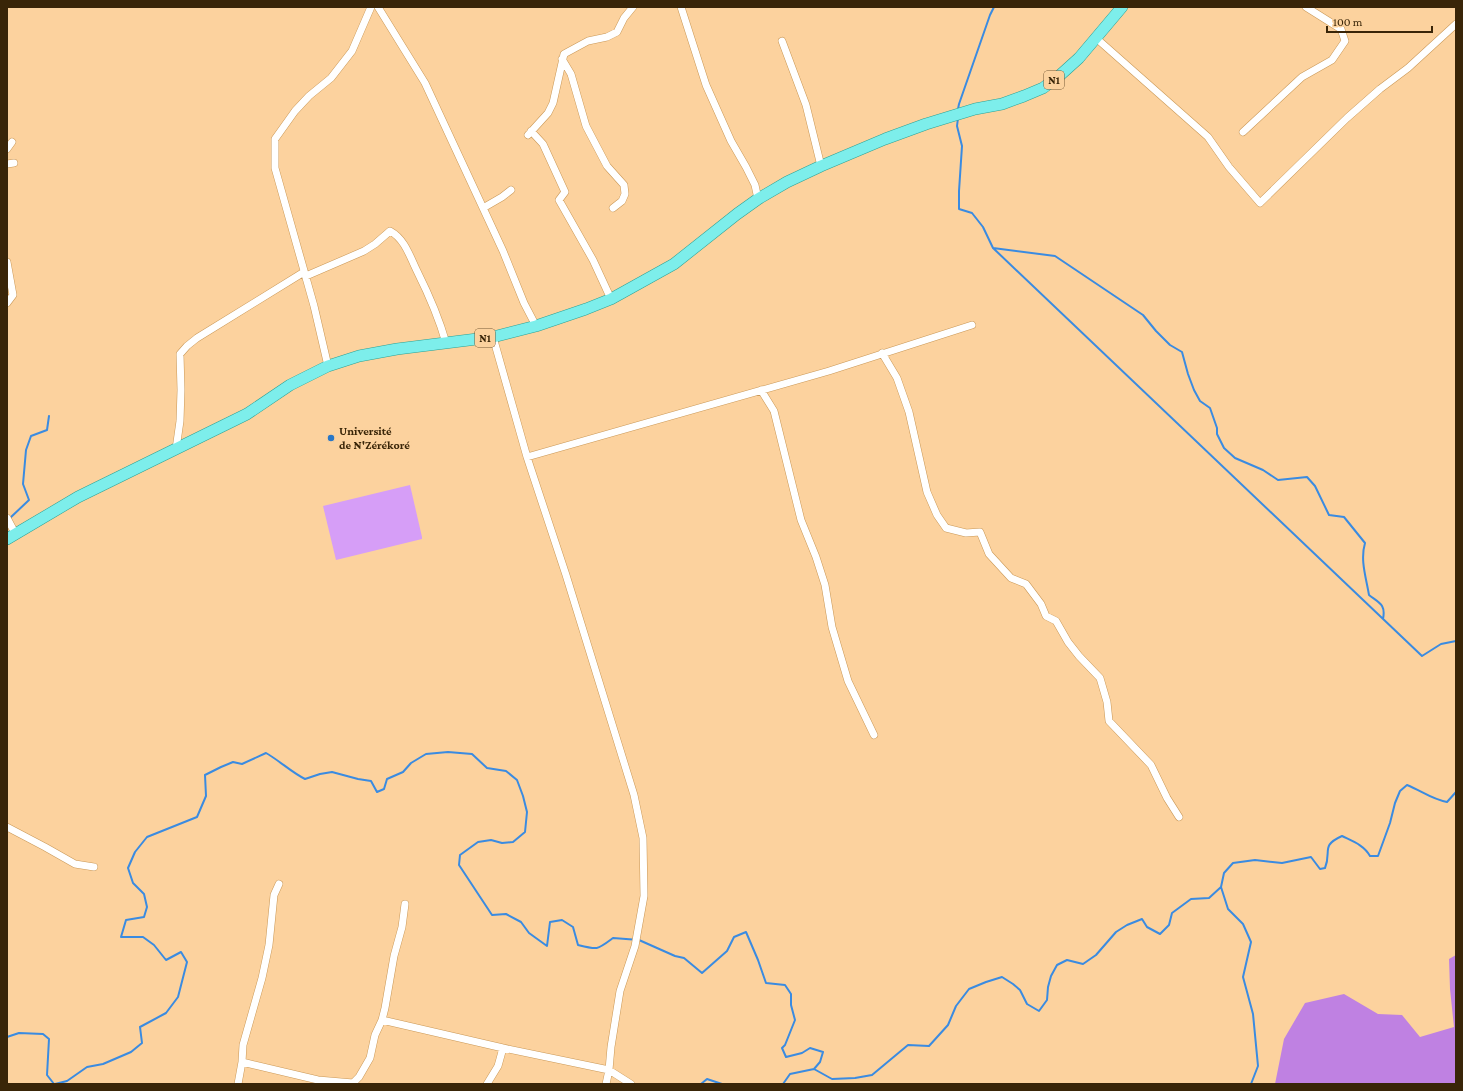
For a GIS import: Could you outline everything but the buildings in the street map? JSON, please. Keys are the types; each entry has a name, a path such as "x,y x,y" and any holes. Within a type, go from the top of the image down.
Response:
{"main road":[{"name":"N1","path":"11,536 78,496 246,414 290,385 328,366 367,355 397,349 493,337 536,326 611,299 674,264 737,214 758,199 787,182 885,139 926,124 975,109 1002,104 1043,88 1079,58 1122,7"}],"street":[{"path":"328,366 305,274 275,168 275,139 295,111 309,96 331,78 352,51 371,7"},
{"path":"378,7 425,83 483,208 524,303 536,326"},
{"path":"611,299 593,260 559,200 565,192 543,144 530,133 548,113 553,102 564,54 588,41 607,37 617,32 624,18 633,7"},
{"path":"681,7 706,85 731,142 755,185 758,199"},
{"path":"1243,132 1302,77 1332,60 1345,41 1341,29 1306,7"},
{"path":"1096,38 1208,137 1229,166 1260,203 1347,118 1380,88 1408,68 1456,24"},
{"path":"782,41 806,105 821,166"},
{"path":"562,59 571,74 586,126 607,166 624,185 625,194 622,201 612,208"},
{"path":"7,149 12,142"},
{"path":"483,208 511,190"},
{"path":"176,449 180,413 180,354 187,346 197,338 305,274 364,251 390,231 397,235 403,243 430,297 446,343"},
{"path":"7,262 13,296 7,304"},
{"path":"527,457 829,371 972,325"},
{"path":"493,337 527,457 566,575 634,795 643,838 644,896 635,946 620,991 606,1084"},
{"path":"882,353 896,378 908,412 927,492 937,515 946,528 966,532 980,532 989,554 1011,578 1026,584 1034,594 1046,616 1056,621 1078,656 1100,678 1107,702 1110,721 1151,765 1166,798 1179,817"},
{"path":"761,390 774,411 801,520 816,557 825,585 832,627 848,681 874,735"},
{"path":"7,518 11,536"},
{"path":"7,827 74,864 94,867"},
{"path":"238,1084 242,1062 242,1044 262,978 269,945 274,895 279,884"},
{"path":"242,1062 318,1080 353,1083 370,1058 375,1035 382,1020 394,956 402,927 405,904"},
{"path":"382,1020 503,1048 609,1070 631,1084"},
{"path":"487,1084 498,1066 503,1048"}],"shaded area":[{"path":"410,485 422,539 336,560 323,506"},
{"path":"1456,955 1456,1084 1275,1084 1284,1039 1305,1003 1344,994 1378,1014 1402,1015 1420,1037 1454,1027 1450,989 1449,959"}],"waterway":[{"path":"958,109 994,7"},
{"path":"958,118 957,126 962,146 959,209 972,213 983,227 993,248 1422,656 1441,644 1456,641"},
{"path":"993,248 1055,256 1143,315 1170,345 1182,352 1194,390 1200,401 1210,408 1217,428 1217,434 1224,448 1235,458 1263,470 1278,480 1307,477 1315,486 1329,515 1344,517 1365,543 1363,562 1369,595 1383,607 1383,619"},
{"path":"10,518 29,500 23,484 26,450 31,436 47,430 49,416"},
{"path":"55,1084 67,1081 87,1067 103,1064 131,1052 142,1043 140,1027 166,1013 178,997 187,962 181,952 166,960 154,945 143,937 121,937 126,920 144,917 147,907 144,894 133,883 128,868 135,852 147,837 197,817 206,796 205,775 233,762 242,764 266,753 305,779 332,772 371,781 377,792 384,789 387,779 403,772 411,763 426,754 448,752 472,754 487,768 506,771 517,780 523,796 527,812 525,832 513,842 502,843 491,840 478,842 460,855 459,865 492,915 506,914 521,922 529,933 547,946 550,922 562,920 573,927 578,945 597,948 613,938 639,940 675,956 684,958 702,973 727,951 734,937 746,932 766,983 785,985 791,994 791,1005 795,1020 785,1045 782,1048 786,1057 802,1053 810,1048 823,1052 820,1062 814,1069"},
{"path":"783,1084 790,1074 814,1069 832,1079 855,1078 872,1075 908,1045 929,1046 948,1025 956,1006 969,989 1002,977 1020,990 1027,1004 1039,1011 1047,1000 1051,976 1057,965 1067,960 1083,964 1096,955 1116,932 1127,925 1142,919 1147,927 1160,934 1169,925 1172,913 1191,899 1209,898 1221,887 1224,873 1233,863 1255,860 1282,863 1311,857 1320,869 1325,868 1329,846 1342,836 1361,846 1370,856 1378,856 1390,823 1395,803 1400,791 1407,785 1431,797 1447,802 1456,792"},
{"path":"1221,887 1228,909 1243,924 1251,942 1243,977 1253,1014 1258,1066 1251,1084"},
{"path":"7,1037 19,1033 43,1034 49,1039 47,1075 54,1084"},
{"path":"701,1084 707,1079 722,1084"}],"place":[{"name":"Université de N'Zérékoré","path":"331,438"}]}
